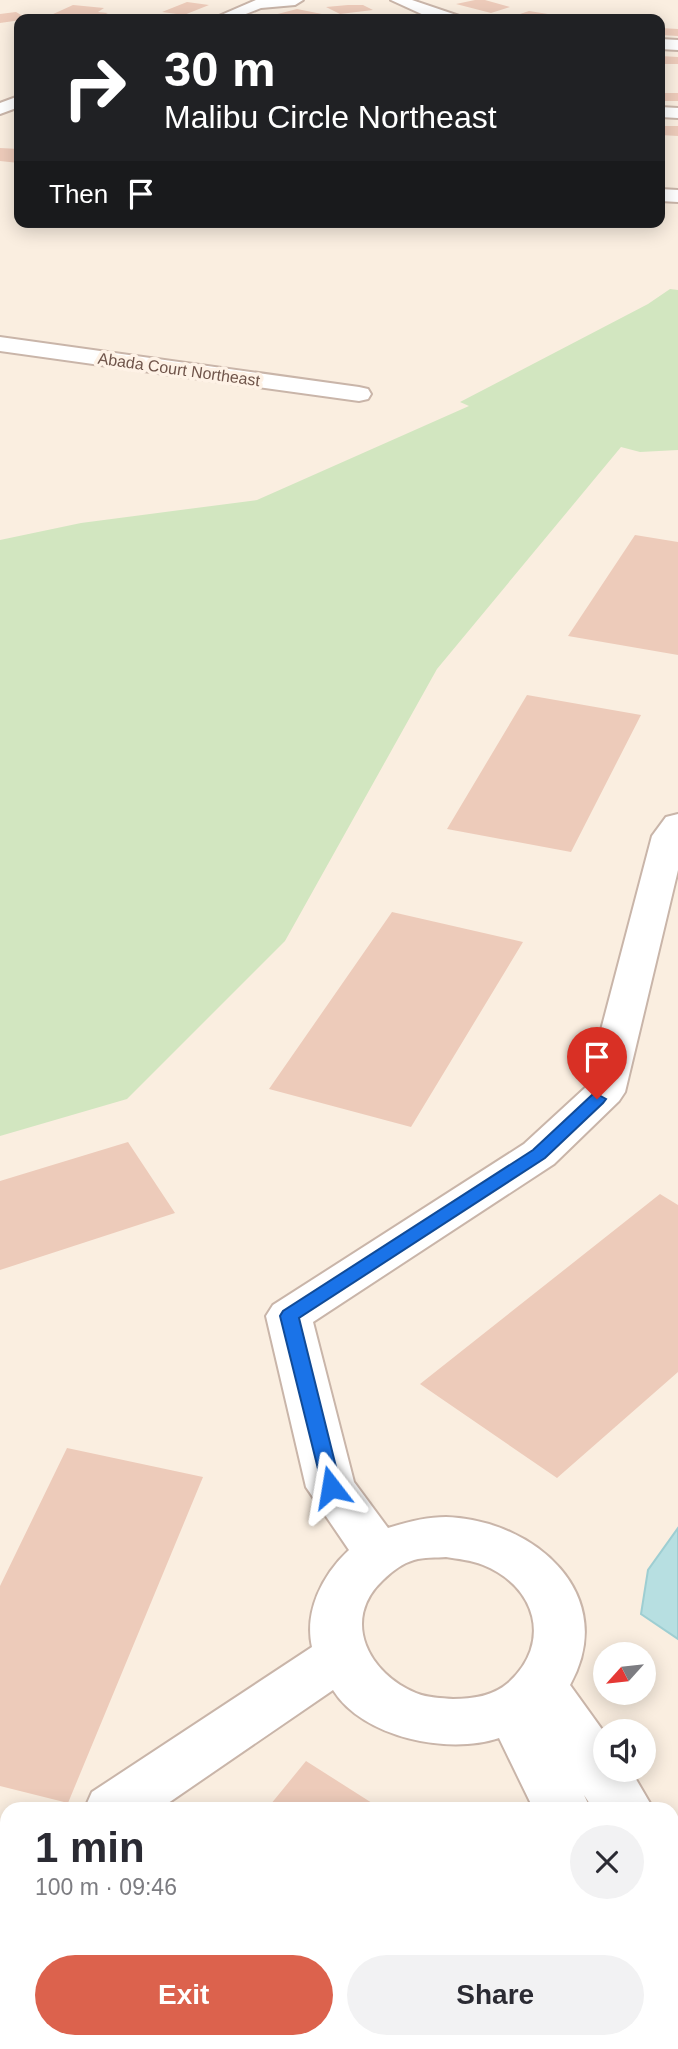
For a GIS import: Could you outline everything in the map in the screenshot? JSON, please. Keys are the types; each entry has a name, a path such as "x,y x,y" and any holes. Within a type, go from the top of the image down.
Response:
{"street":[{"path":"234,14 258,5 295,0"},
{"path":"399,0 436,14"},
{"name":"Abada Court Northeast","path":"0,344 359,394"},
{"path":"379,1554 331,1487 289,1316 539,1154 605,1092 669,836 678,824"},
{"path":"446,1537 482,1543 518,1559 542,1581 561,1620 561,1650 527,1699 487,1720 444,1723 420,1720 379,1703 349,1674 340,1657 334,1621 344,1590 366,1563 379,1554 409,1541 446,1537"},
{"path":"123,1802 340,1657"},
{"path":"527,1699 560,1802"},
{"path":"527,1699 619,1802"}],"green space":[{"path":"670,289 678,290 678,450 640,452 621,447 437,669 285,941 127,1099 0,1136 0,540 81,523 257,500 469,406 460,402 648,304"}],"water":[{"path":"678,1528 678,1639 641,1614 648,1570"}],"building":[{"path":"475,0 510,7 491,13 456,4"},
{"path":"187,2 209,5 186,14 162,12"},
{"path":"73,5 104,8 98,12 108,13 106,14 53,14"},
{"path":"363,5 373,10 340,14 326,7"},
{"path":"297,9 322,14 278,14"},
{"path":"529,11 548,14 520,14"},
{"path":"16,12 19,14 14,14 14,21 0,23 0,14"},
{"path":"665,28 678,29 678,36 665,35"},
{"path":"665,56 678,57 678,64 665,64"},
{"path":"665,93 678,93 678,101 665,101"},
{"path":"665,126 678,126 678,136 665,135"},
{"path":"0,148 14,149 14,162 0,161"},
{"path":"635,535 678,542 678,655 568,636"},
{"path":"527,695 641,715 571,852 447,829"},
{"path":"392,912 523,942 411,1127 269,1089"},
{"path":"128,1142 175,1213 0,1270 0,1181"},
{"path":"660,1194 678,1205 678,1372 557,1478 420,1384"},
{"path":"67,1448 203,1477 68,1802 0,1786 0,1586"},
{"path":"306,1761 370,1802 273,1802"}],"route":[{"path":"331,1487 289,1316 539,1154 597,1099"}]}
